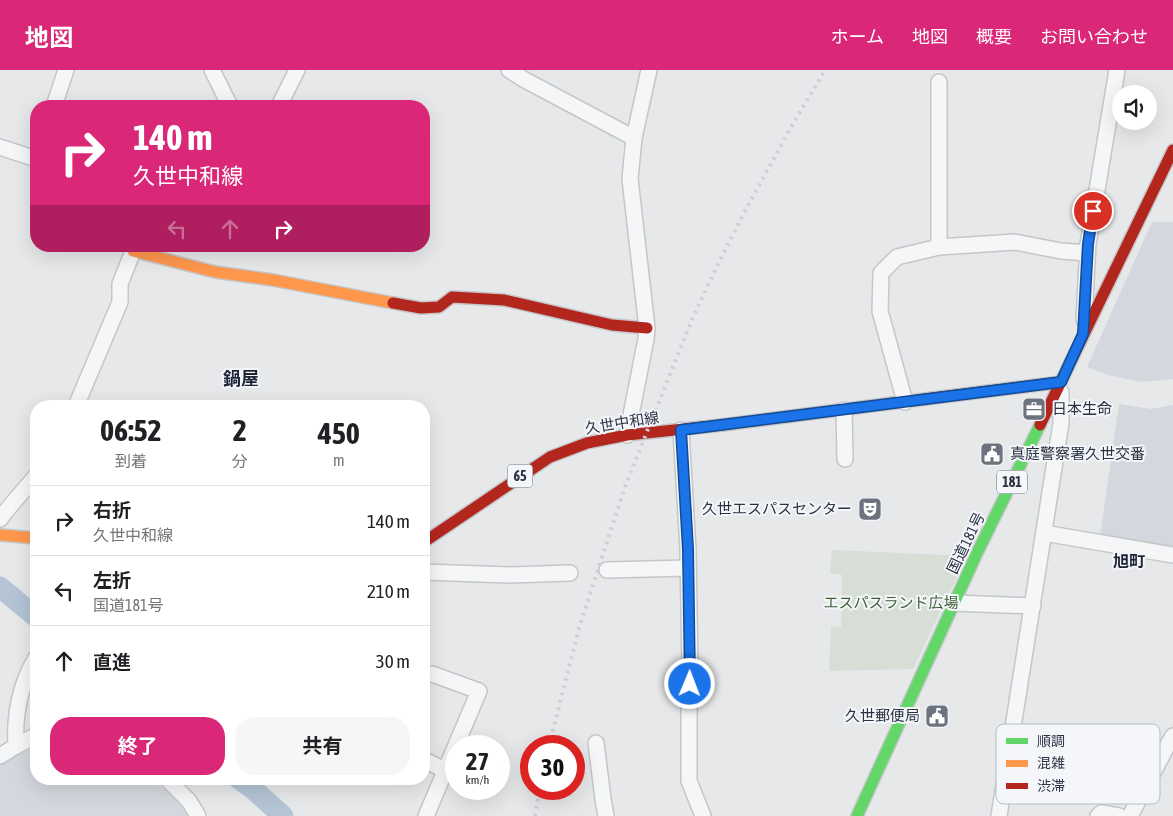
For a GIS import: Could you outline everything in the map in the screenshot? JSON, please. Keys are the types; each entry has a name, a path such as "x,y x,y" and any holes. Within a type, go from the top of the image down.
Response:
{"main road":[{"name":"国道181号","path":"857,816 977,553 1173,150"},
{"path":"143,252 215,272 273,280 421,308 439,307 452,297 504,300 612,325 647,328"},
{"name":"久世中和線","path":"430,538 550,457 587,443 626,434 681,430 1061,382"},
{"path":"0,535 30,538"}],"street":[{"path":"56,100 66,70"},
{"path":"212,70 227,100"},
{"path":"282,100 297,70"},
{"path":"509,70 634,138"},
{"path":"626,434 647,328 630,179 634,138 649,70"},
{"path":"1083,334 1087,253 1117,70"},
{"path":"938,247 939,82"},
{"path":"0,147 30,157"},
{"path":"905,402 880,311 880,273 897,257 938,247 1015,242 1061,251 1087,253"},
{"path":"79,400 120,302 120,284 133,252"},
{"path":"1013,724 1061,423 1061,382"},
{"path":"844,410 845,459"},
{"path":"1046,414 1061,423"},
{"path":"681,430 688,568 690,781 703,816"},
{"path":"0,519 30,483"},
{"path":"1044,533 1173,554"},
{"path":"607,570 688,568"},
{"path":"430,572 510,575 570,573"},
{"path":"954,603 1032,606"},
{"path":"16,746 15,728 21,692 30,669"},
{"path":"432,674 479,691 460,735"},
{"path":"1160,759 1173,736"},
{"path":"0,756 30,739"},
{"path":"596,743 602,800 606,816"},
{"path":"426,816 445,770 430,763"},
{"path":"173,785 189,801 198,816"},
{"path":"1130,816 1136,804"},
{"path":"1098,816 1102,813 1119,816"}],"shaded area":[{"path":"1152,222 1173,222 1173,379 1141,382 1108,375 1087,367"},
{"path":"1119,404 1151,409 1173,405 1173,546 1100,536"},
{"path":"26,749 30,749 30,785 158,785 175,797 188,816 0,816 0,762 20,754"}],"green space":[{"name":"エスパスランド広場","path":"832,550 967,556 913,669 829,671 831,626 841,627 842,575 830,573"}],"waterway":[{"path":"0,587 30,612"},
{"path":"247,785 283,816"}],"railway":[{"path":"552,735 579,628 626,484 693,317 746,209 825,70"},
{"path":"535,816 538,800"}],"traffic: fast":[{"path":"857,816 977,553 1040,425"}],"traffic: slow":[{"path":"137,252 215,272 273,280 393,303"},
{"path":"722,425 925,399"},
{"path":"0,535 30,538"}],"traffic: jam":[{"path":"1040,425 1173,150"},
{"path":"393,303 421,308 439,307 452,297 504,300 612,325 647,328"},
{"path":"925,399 1061,382"},
{"path":"430,538 550,457 587,443 627,435 722,425"}],"place":[{"name":"日本生命","path":"1034,409"},
{"name":"真庭警察署久世交番","path":"992,454"},
{"name":"久世エスパスセンター","path":"870,509"},
{"name":"久世郵便局","path":"937,716"}],"district":[{"name":"鍋屋","path":"241,379"},
{"name":"旭町","path":"1129,561"}],"route":[{"path":"690,684 688,549 681,430 1061,382 1083,334 1088,244 1093,211"}]}
